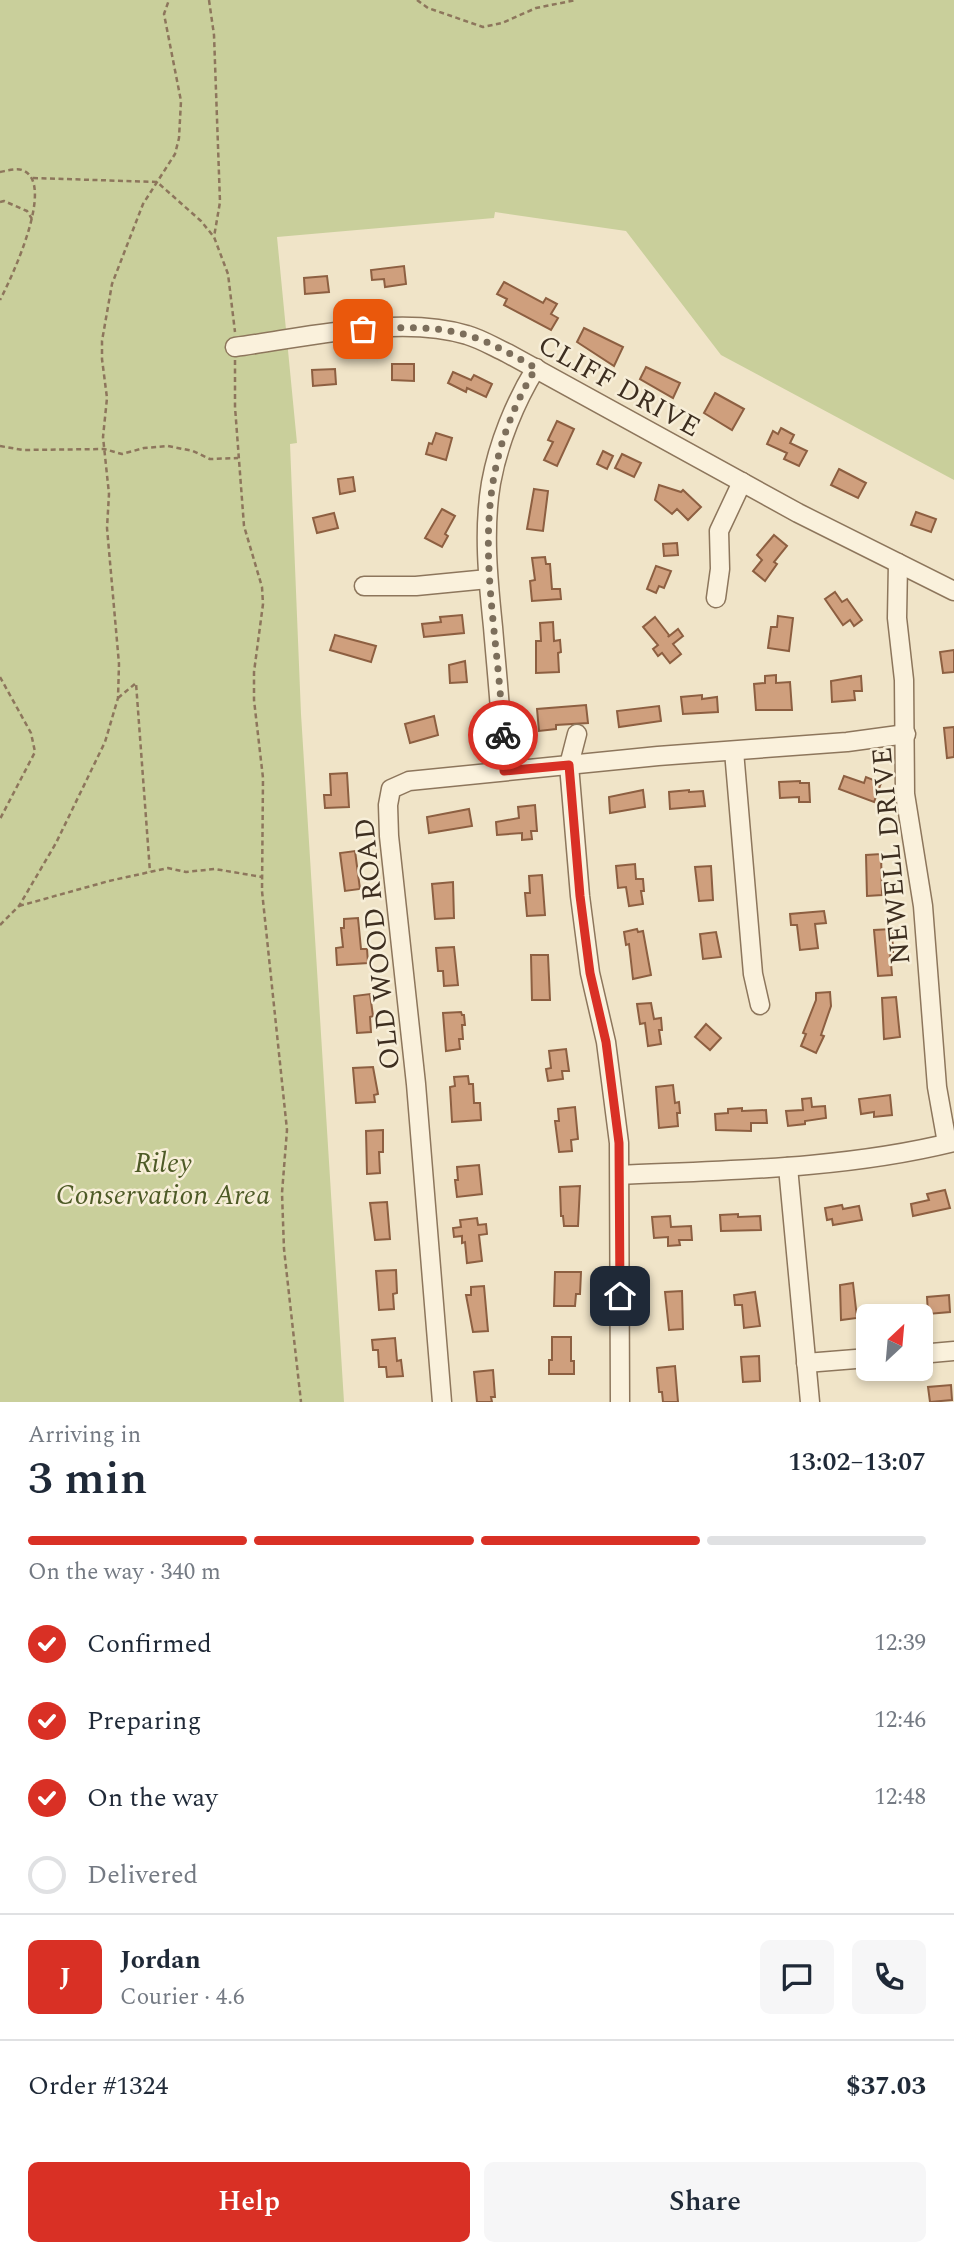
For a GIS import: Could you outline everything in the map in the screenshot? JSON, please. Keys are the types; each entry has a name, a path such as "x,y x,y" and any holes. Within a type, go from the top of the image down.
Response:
{"street":[{"name":"CLIFF DRIVE","path":"235,347 363,329 408,327 468,335 536,368 798,513 954,591"},
{"path":"504,771 488,579 488,518 491,481 506,432 526,384 536,368"},
{"path":"716,598 720,569 719,531 742,482"},
{"name":"NEWELL DRIVE","path":"898,563 897,618 904,680 905,794 923,906 937,1087 950,1142"},
{"path":"364,586 416,586 488,579"},
{"path":"577,734 569,765 585,934 590,973 606,1042 619,1143 620,1402"},
{"name":"OLD WOOD ROAD","path":"442,1402 418,1097 388,805 391,789 409,781 847,742 905,734"},
{"path":"734,751 753,974 760,1005"},
{"path":"620,1175 788,1167 902,1153 950,1142"},
{"path":"788,1167 810,1402"},
{"path":"933,1352 954,1351"},
{"path":"806,1363 856,1359"}],"path":[{"path":"1,922 19,906 57,843 99,755 118,698 119,664 107,528 109,494 103,437 107,398 102,341 112,284 144,204 175,154 179,138 181,101 164,14 169,0"},
{"path":"209,0 214,35 220,202 214,237"},
{"path":"417,0 428,8 483,27 502,23 536,8 576,0"},
{"path":"0,172 22,170 33,178 157,182 201,220 214,237 228,274 235,347 235,407 244,526 262,587 263,604 254,672 254,700 263,778 262,877 287,1130 282,1194 284,1250 301,1402"},
{"path":"0,300 16,270 32,219 36,188 33,178"},
{"path":"0,202 4,201 27,211 32,219"},
{"path":"0,446 23,450 104,449 122,454 144,448 168,446 211,458 239,458"},
{"path":"0,677 31,733 35,752 0,819"},
{"path":"118,698 136,683 150,872"},
{"path":"19,906 168,868 186,872 215,869 262,877"}],"green space":[{"name":"Riley Conservation Area","path":"0,0 954,0 954,480 721,355 626,231 495,212 494,218 277,237 297,443 290,444 301,714 344,1402 0,1402"}],"building":[{"path":"404,266 406,284 385,287 384,279 372,280 371,270"},
{"path":"327,276 329,292 305,294 304,278"},
{"path":"504,282 543,303 546,298 557,304 551,314 558,318 551,330 504,305 507,299 497,294"},
{"path":"584,328 623,347 614,366 577,342"},
{"path":"392,364 414,364 414,381 392,380"},
{"path":"646,367 680,383 673,398 640,379"},
{"path":"335,369 336,384 313,386 312,370"},
{"path":"453,372 471,380 474,375 492,384 486,397 467,388 466,392 448,383"},
{"path":"715,393 744,409 732,430 704,413"},
{"path":"557,421 574,429 557,466 544,460 553,442 548,440"},
{"path":"781,428 794,435 790,443 807,451 799,466 784,459 787,453 767,444 773,431 778,434"},
{"path":"436,433 452,438 446,460 426,454"},
{"path":"603,451 613,456 607,469 597,464"},
{"path":"622,454 641,463 634,477 615,468"},
{"path":"839,469 866,483 858,498 831,485"},
{"path":"353,477 355,491 340,494 338,479"},
{"path":"659,485 681,492 683,490 701,507 688,520 677,509 672,514 655,500"},
{"path":"534,489 548,491 543,531 527,529"},
{"path":"442,509 455,516 445,534 448,536 442,547 425,538"},
{"path":"916,512 936,519 931,532 911,525"},
{"path":"334,513 338,528 317,533 313,518"},
{"path":"774,535 787,546 774,562 777,564 765,581 753,571 762,560 757,555"},
{"path":"677,543 678,555 664,556 663,544"},
{"path":"545,557 546,564 550,564 552,589 560,589 561,599 532,601 530,581 535,580 532,558"},
{"path":"656,566 671,571 664,588 659,586 656,593 647,589"},
{"path":"835,592 842,602 847,599 862,620 854,626 850,620 843,625 825,599"},
{"path":"462,615 464,633 424,637 422,624 441,622 440,617"},
{"path":"778,616 793,618 789,651 768,648 771,627 777,627"},
{"path":"655,617 668,637 678,629 683,636 673,644 681,654 670,663 662,653 658,656 653,649 658,645 643,627"},
{"path":"553,622 554,641 560,640 559,672 536,673 536,641 541,641 540,623"},
{"path":"335,635 376,646 371,662 330,650"},
{"path":"954,650 954,672 943,673 940,652"},
{"path":"465,661 467,682 450,683 449,665"},
{"path":"776,675 776,683 790,682 792,710 756,710 754,684 765,683 765,676"},
{"path":"861,676 862,691 854,691 855,700 832,702 831,681"},
{"path":"702,695 702,699 717,697 718,712 683,714 681,697"},
{"path":"586,705 588,723 556,725 556,729 539,731 537,709"},
{"path":"659,706 661,721 619,727 617,711"},
{"path":"434,716 438,735 410,743 405,724"},
{"path":"954,727 954,757 947,758 944,728"},
{"path":"347,773 349,807 325,808 324,795 331,795 330,774"},
{"path":"844,776 864,783 866,777 881,783 874,802 839,789"},
{"path":"779,782 809,783 810,802 799,802 799,797 780,798"},
{"path":"643,790 645,807 610,813 609,797"},
{"path":"703,791 705,806 670,809 669,792"},
{"path":"535,805 537,831 531,831 532,839 522,840 522,833 497,835 496,822 519,818 518,807"},
{"path":"469,809 472,826 429,833 427,817"},
{"path":"355,851 360,889 345,891 340,853"},
{"path":"881,854 882,895 867,896 866,855"},
{"path":"635,864 636,879 643,879 643,904 629,906 626,887 618,888 616,866"},
{"path":"711,866 713,900 699,901 695,867"},
{"path":"542,875 545,915 527,916 525,893 530,893 529,876"},
{"path":"453,882 454,918 435,919 432,884"},
{"path":"824,911 826,923 815,924 818,948 800,950 797,925 791,925 790,914"},
{"path":"358,918 361,949 367,949 368,963 337,965 336,948 343,947 341,928 344,928 344,919"},
{"path":"637,929 638,932 643,931 651,975 633,979 629,944 626,945 624,932"},
{"path":"892,929 892,975 878,976 874,930"},
{"path":"716,932 721,957 703,959 700,934"},
{"path":"454,947 458,985 444,986 443,971 438,971 436,948"},
{"path":"531,955 548,955 550,1000 532,1000"},
{"path":"830,992 831,1006 821,1035 824,1036 816,1053 801,1046 806,1034 803,1033 816,1000 816,993"},
{"path":"370,994 373,1016 370,1017 371,1032 357,1033 354,996"},
{"path":"896,997 900,1037 884,1039 882,998"},
{"path":"651,1003 654,1019 661,1018 662,1030 659,1030 661,1044 648,1046 645,1023 640,1024 637,1004"},
{"path":"461,1012 465,1025 462,1025 463,1039 459,1039 460,1049 446,1051 443,1013"},
{"path":"706,1024 721,1038 710,1050 695,1037"},
{"path":"566,1049 569,1071 562,1071 563,1079 548,1081 546,1069 551,1068 549,1051"},
{"path":"373,1067 378,1094 374,1095 375,1102 356,1103 353,1068"},
{"path":"468,1076 469,1084 473,1084 474,1103 480,1103 481,1120 452,1122 450,1087 455,1086 454,1077"},
{"path":"673,1085 675,1103 679,1102 678,1126 659,1128 656,1087"},
{"path":"890,1095 892,1115 874,1117 874,1112 861,1114 859,1099"},
{"path":"811,1098 812,1107 825,1106 826,1118 788,1126 786,1111 803,1110 802,1099"},
{"path":"575,1107 578,1139 571,1140 572,1151 559,1152 555,1121 559,1121 558,1109"},
{"path":"742,1108 742,1111 766,1110 767,1123 751,1123 751,1131 716,1130 715,1114"},
{"path":"383,1130 383,1152 379,1152 380,1173 367,1174 366,1131"},
{"path":"479,1165 482,1194 457,1197 457,1167"},
{"path":"580,1186 578,1226 564,1226 560,1187"},
{"path":"945,1190 950,1208 913,1216 911,1204 929,1200 927,1194"},
{"path":"387,1202 390,1239 375,1240 370,1203"},
{"path":"842,1205 843,1209 859,1206 862,1220 833,1225 832,1219 827,1220 825,1208"},
{"path":"738,1214 738,1217 760,1216 761,1230 721,1231 720,1215"},
{"path":"670,1216 671,1227 691,1226 692,1240 679,1240 680,1245 668,1246 668,1237 654,1238 652,1217"},
{"path":"477,1218 478,1225 486,1224 487,1234 479,1235 482,1261 467,1263 465,1242 462,1243 462,1236 454,1237 453,1228 461,1227 460,1220"},
{"path":"396,1270 397,1293 393,1294 394,1309 379,1310 376,1271"},
{"path":"555,1272 581,1272 580,1294 576,1294 575,1306 554,1306"},
{"path":"853,1283 856,1318 841,1320 840,1285"},
{"path":"484,1286 488,1331 473,1332 466,1295 471,1295 471,1287"},
{"path":"682,1291 683,1329 669,1330 665,1292"},
{"path":"755,1292 760,1326 744,1328 742,1305 735,1305 734,1295"},
{"path":"949,1295 950,1312 933,1314 933,1304 927,1304 927,1297"},
{"path":"552,1337 571,1337 574,1374 549,1374"},
{"path":"395,1338 397,1361 401,1360 403,1376 387,1377 386,1367 379,1367 378,1350 373,1350 372,1340"},
{"path":"759,1356 760,1381 743,1382 741,1357"},
{"path":"675,1366 678,1402 663,1402 662,1392 659,1392 657,1368"},
{"path":"493,1370 495,1397 491,1397 492,1402 477,1402 474,1372"},
{"path":"951,1385 952,1400 930,1402 928,1387"}],"way so far":[{"path":"363,329 408,327 468,335 536,368 526,384 506,432 491,481 488,574 503,735"}],"route":[{"path":"503,735 504,771 569,765 580,896 590,973 606,1042 619,1143 620,1296"}]}
